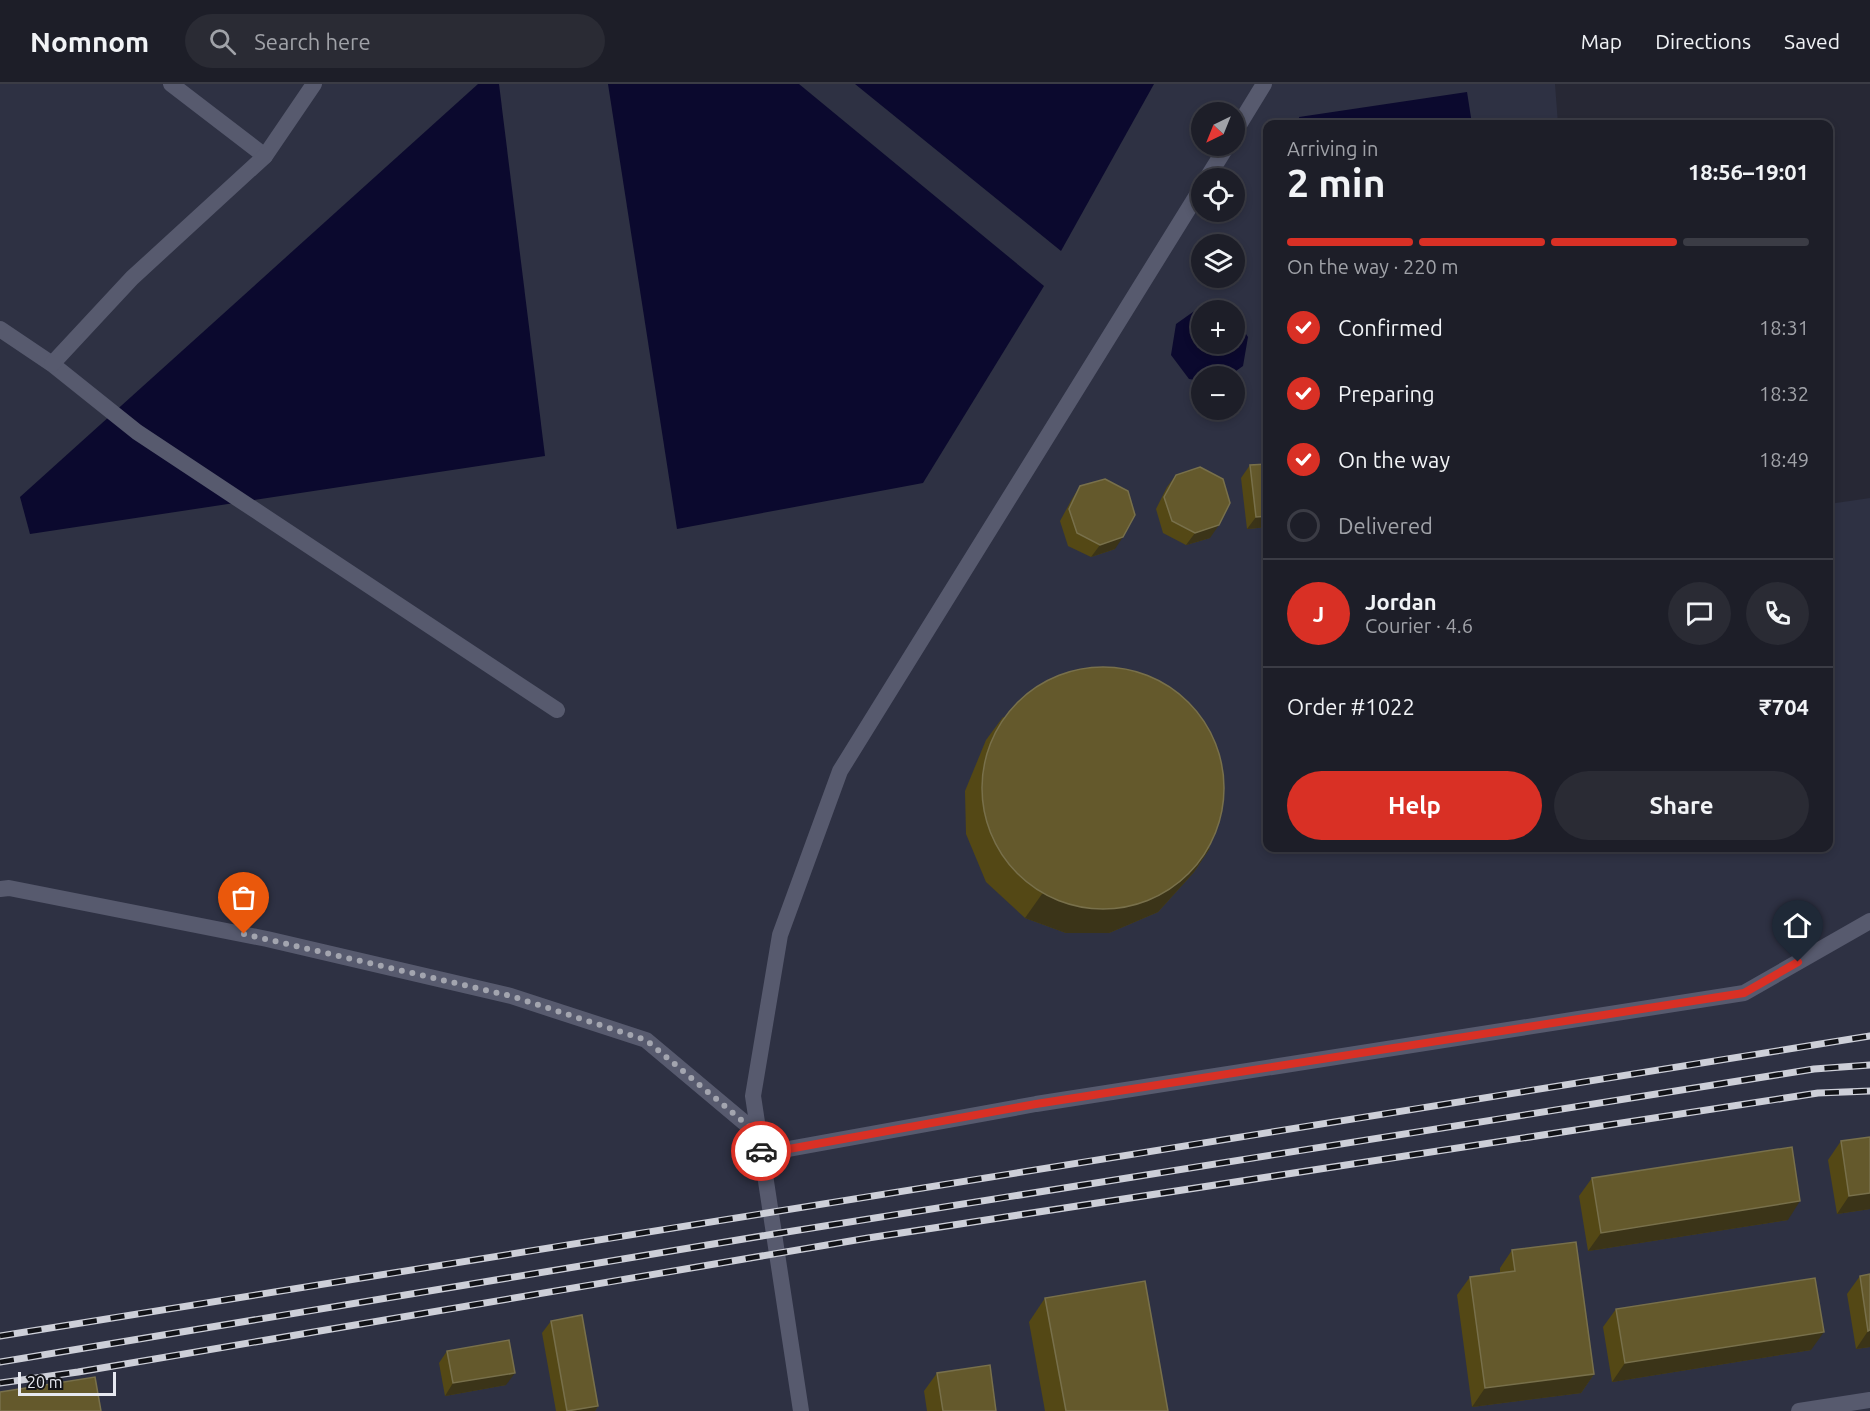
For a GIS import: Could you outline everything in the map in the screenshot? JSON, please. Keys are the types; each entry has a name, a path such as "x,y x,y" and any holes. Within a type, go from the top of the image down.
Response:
{"street":[{"path":"171,84 265,156"},
{"path":"52,364 132,278 265,156 314,84"},
{"path":"1245,115 1264,84"},
{"path":"801,1411 753,1096 780,935 840,771 1191,205"},
{"path":"0,329 52,364 137,432 557,710"},
{"path":"0,889 9,888 267,939 522,1000 646,1040 758,1134"},
{"path":"761,1154 1036,1104 1744,993 1870,921"},
{"path":"1799,1411 1870,1400"}],"shaded area":[{"path":"0,84 1555,84 1558,120 1263,120 1263,852 1833,852 1833,503 1870,498 1870,1411 0,1411"},
{"path":"478,84 499,84 545,456 30,534 20,497"},
{"path":"608,84 799,84 1044,286 923,483 677,529"},
{"path":"855,84 1154,84 1061,251"},
{"path":"1467,92 1471,120 1299,120 1299,117"},
{"path":"1191,313 1191,354 1245,354 1245,333 1248,337 1243,366 1191,366 1191,379 1189,379 1171,355 1176,324"}],"building":[{"path":"1263,464 1263,516 1256,517 1250,465"},
{"path":"1200,467 1223,479 1230,503 1219,525 1195,533 1172,521 1164,497 1176,475"},
{"path":"1105,479 1128,491 1135,515 1123,537 1100,545 1077,533 1069,509 1080,486"},
{"path":"1091,667 1115,667 1138,672 1160,681 1189,702 1204,721 1215,742 1222,764 1224,788 1222,812 1215,834 1204,855 1189,874 1160,895 1138,904 1115,909 1091,909 1068,904 1046,895 1026,882 1009,865 996,845 987,823 982,800 982,776 987,753 996,731 1009,711 1026,694 1046,681 1068,672"},
{"path":"1870,1137 1870,1193 1849,1196 1841,1141"},
{"path":"1792,1147 1800,1201 1601,1233 1592,1178"},
{"path":"1576,1242 1594,1374 1485,1388 1470,1277 1515,1271 1512,1250"},
{"path":"1870,1274 1870,1330 1868,1331 1860,1276"},
{"path":"1815,1278 1824,1332 1625,1363 1616,1309"},
{"path":"1145,1281 1168,1411 1066,1411 1045,1298"},
{"path":"582,1315 598,1406 567,1411 551,1321"},
{"path":"509,1340 515,1373 453,1383 447,1351"},
{"path":"990,1365 996,1411 943,1411 937,1373"},
{"path":"95,1377 101,1411 0,1411 0,1392"}],"railway":[{"path":"0,1336 1870,1036"},
{"path":"0,1362 774,1234 1814,1069 1870,1065"},
{"path":"0,1383 78,1372 868,1238 1818,1093 1870,1091"}],"way so far":[{"path":"244,934 511,996 646,1040 758,1134 761,1151"}],"route":[{"path":"761,1151 761,1154 1036,1104 1744,993 1798,962"}]}
